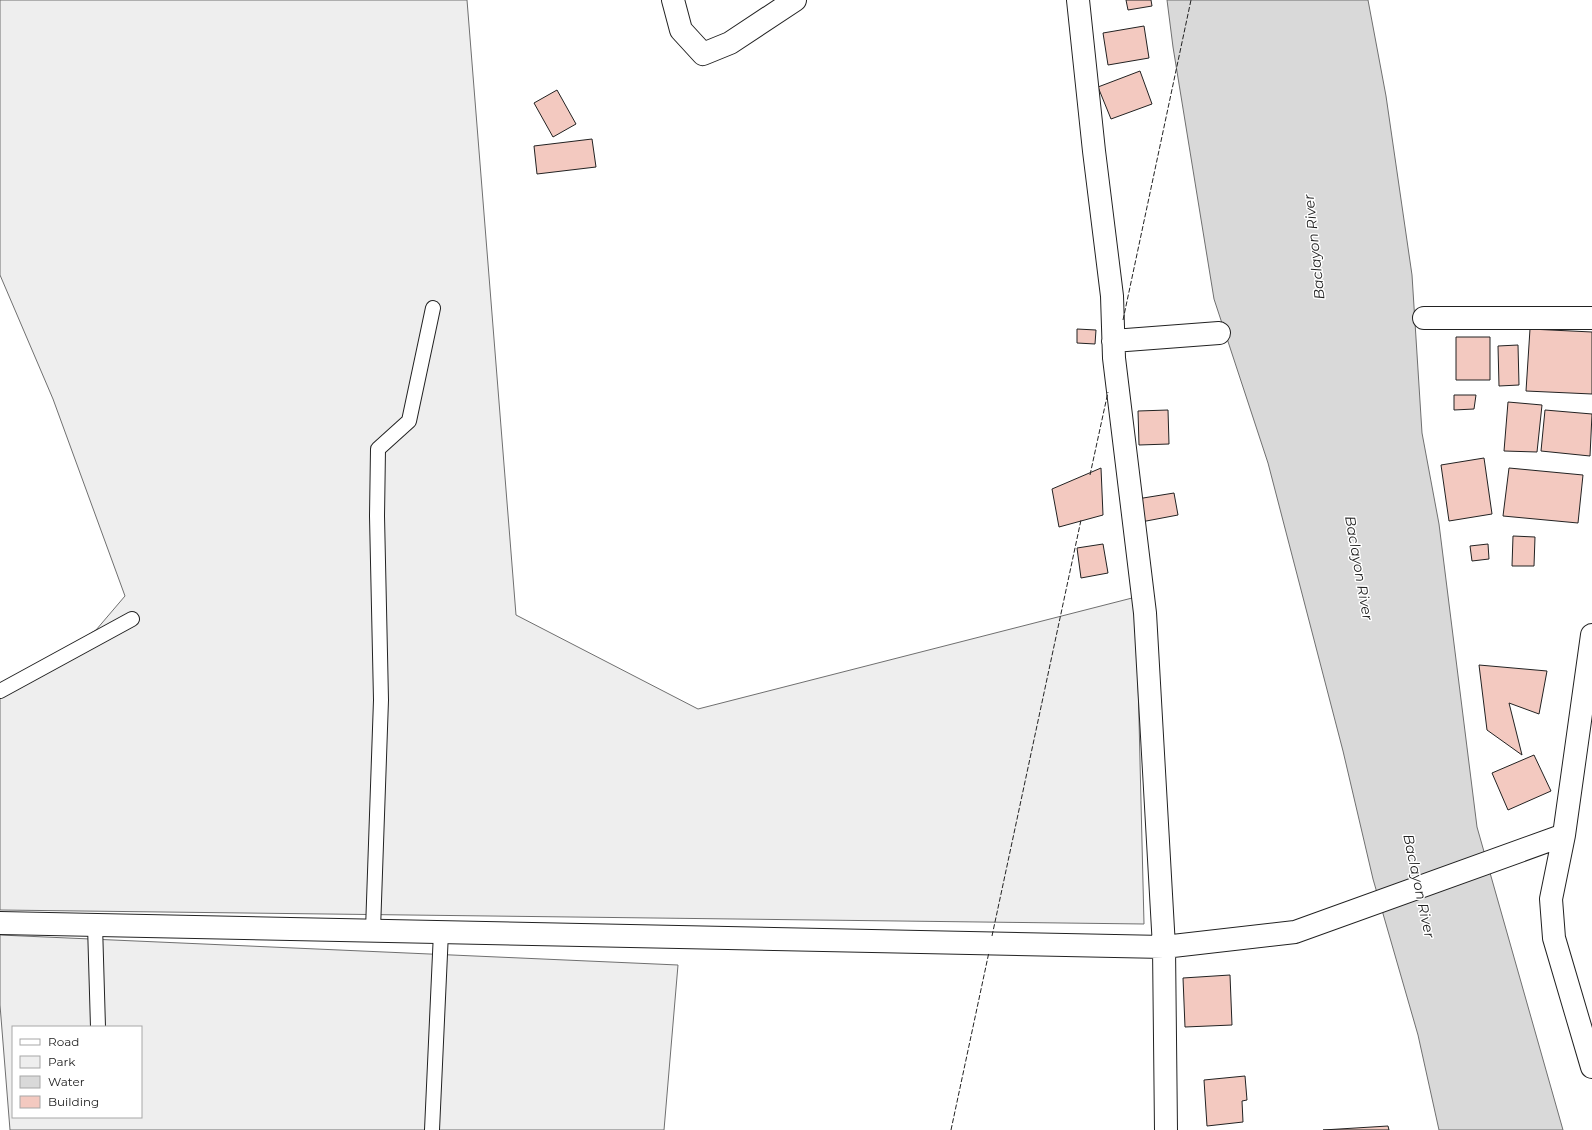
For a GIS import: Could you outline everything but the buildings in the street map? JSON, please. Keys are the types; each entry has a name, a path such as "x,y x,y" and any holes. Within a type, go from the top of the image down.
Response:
{"street":[{"path":"673,0 681,30 703,54 730,43 795,0"},
{"path":"1078,0 1094,151 1112,296 1115,366 1145,613 1164,947 1166,1130"},
{"path":"1424,318 1592,318"},
{"path":"1113,340 1219,333"},
{"path":"1592,635 1564,835 1551,899 1554,938 1592,1068"},
{"path":"0,923 1164,947 1296,932 1564,835"}],"lane":[{"path":"373,930 381,700 377,516 378,449 409,421 433,308"},
{"path":"0,690 132,620"},
{"path":"95,925 98,1026"},
{"path":"432,1130 441,932"}],"green space":[{"path":"0,0 467,0 516,615 698,709 1136,597 1144,924 0,910 0,688 27,674 96,630 125,596 53,399 0,275"},
{"path":"0,935 678,965 664,1130 10,1130 0,1005"}],"water":[{"name":"Baclayon River","path":"1167,0 1368,0 1386,96 1412,275 1422,433 1439,524 1477,827 1563,1130 1439,1130 1418,1035 1373,879 1343,751 1268,463 1214,299 1173,47"}],"fence":[{"path":"1123,320 1191,0"},
{"path":"1090,475 1108,392"},
{"path":"992,936 1081,520"},
{"path":"951,1130 989,952"}]}
